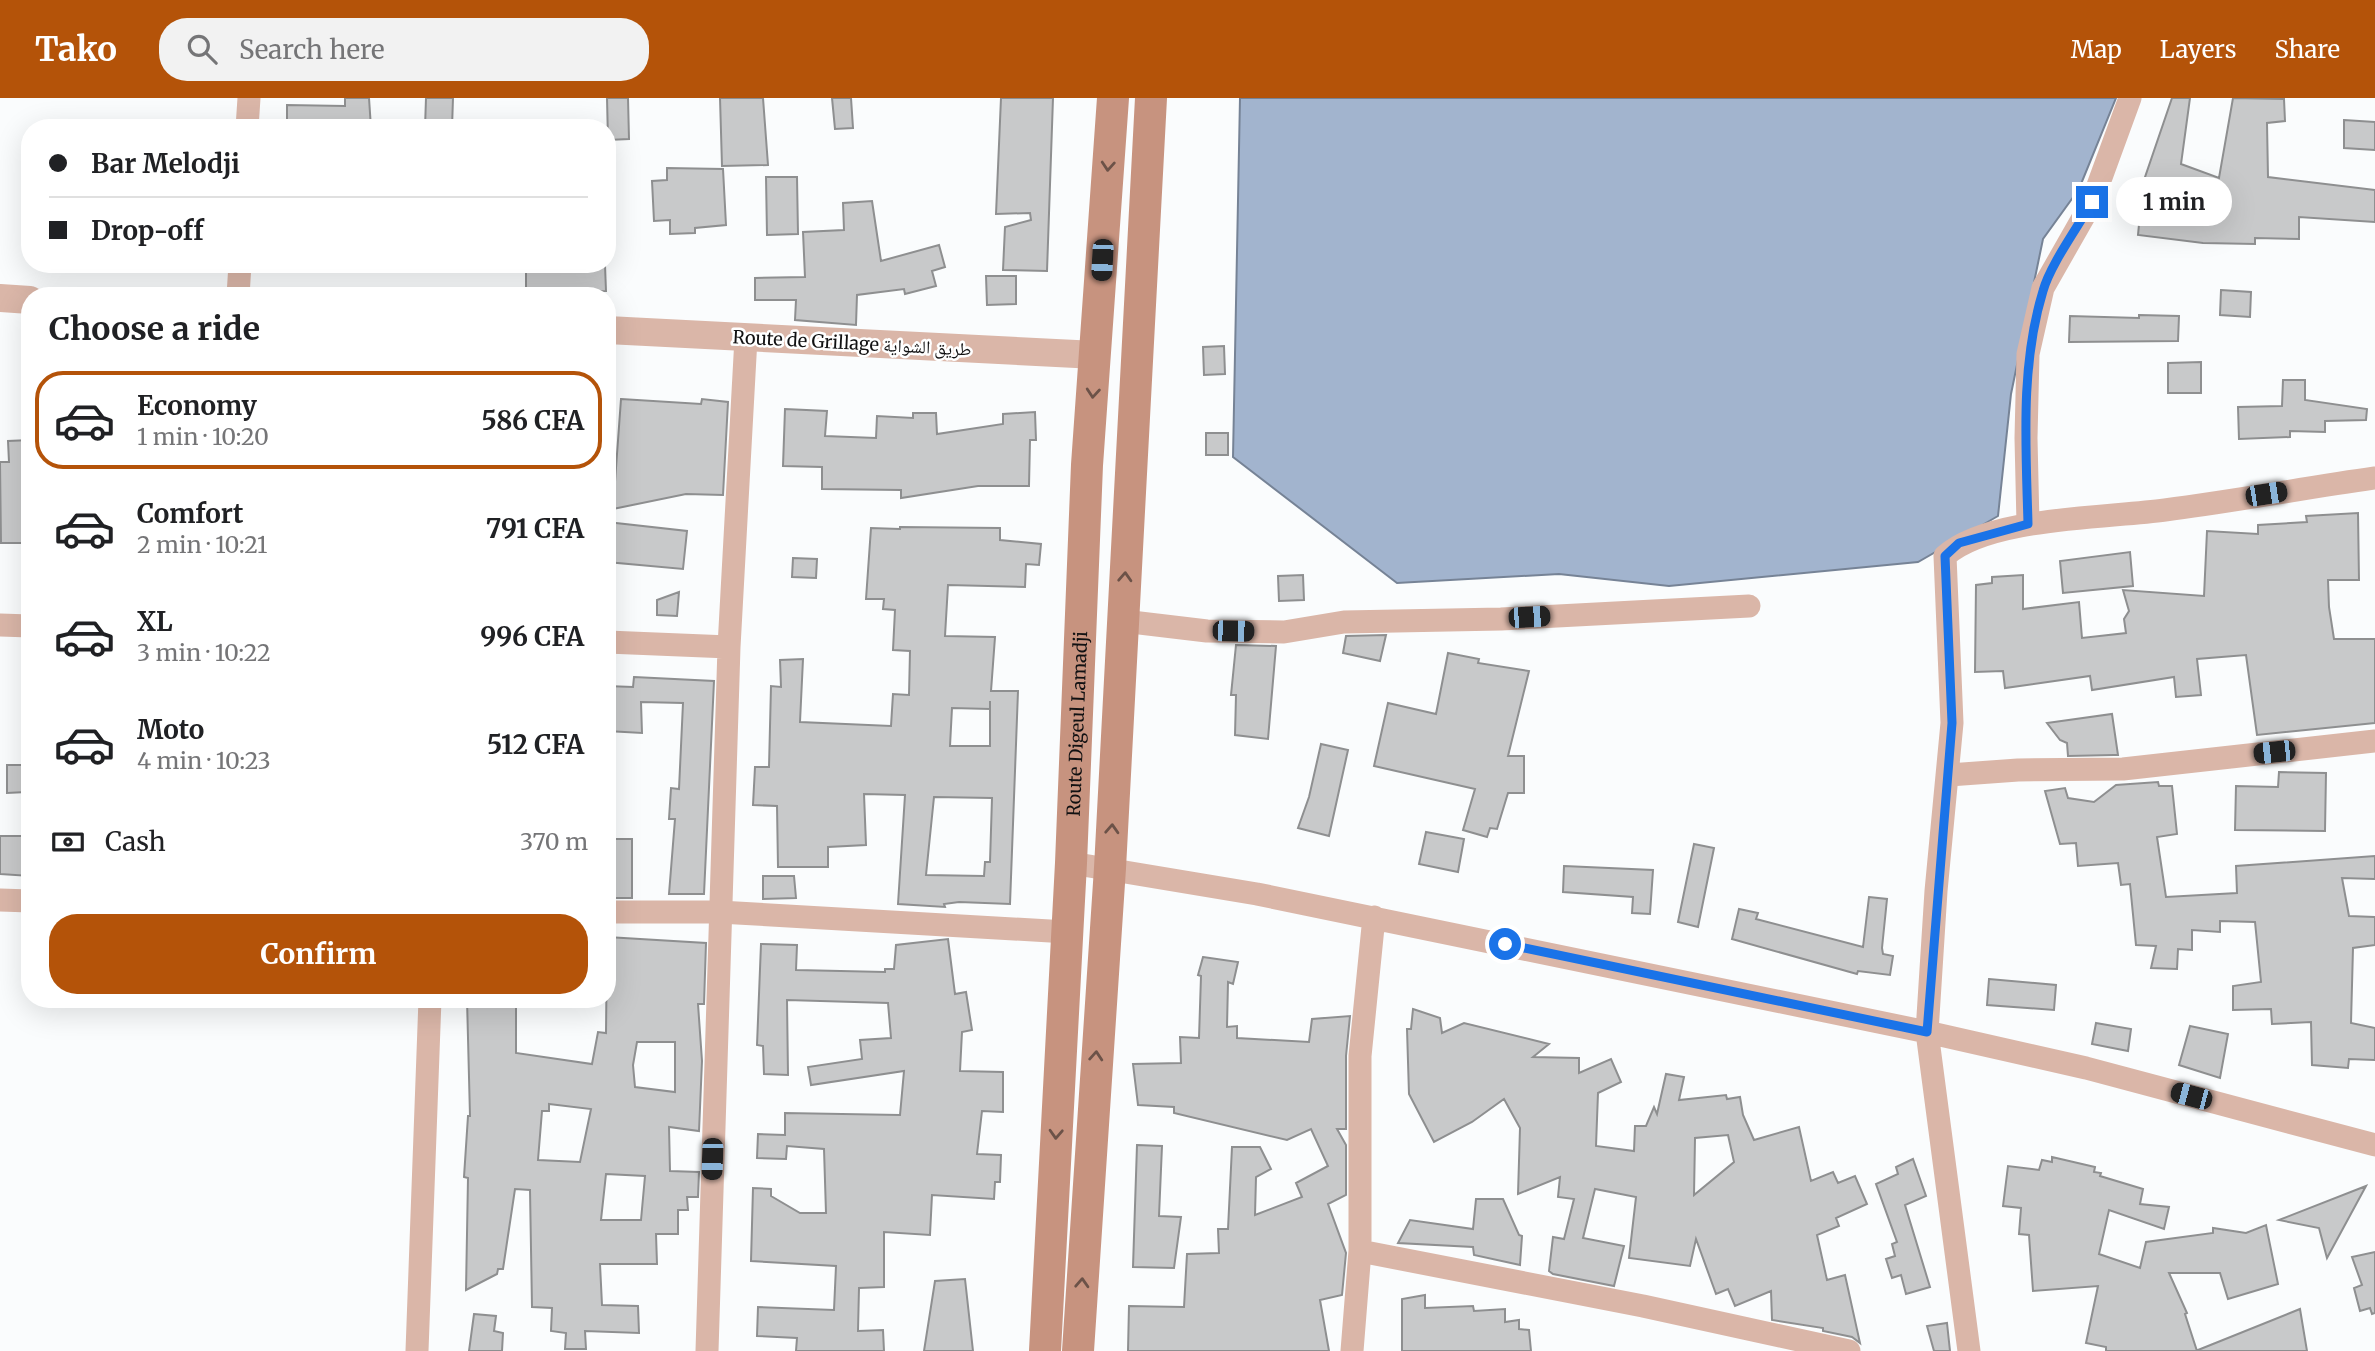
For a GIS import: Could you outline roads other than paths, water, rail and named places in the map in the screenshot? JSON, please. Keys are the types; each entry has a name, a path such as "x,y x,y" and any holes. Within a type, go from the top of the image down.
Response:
{"main road":[{"name":"Route Digeul Lamadji","path":"1045,1351 1068,932 1087,465 1113,98"},
{"path":"1078,1351 1110,868 1151,98"}],"street":[{"path":"248,119 249,98"},
{"path":"2028,524 2028,354 2043,288 2092,202 2130,98"},
{"path":"0,298 21,299"},
{"name":"Route de Grillage طريق الشواية","path":"616,331 1096,355"},
{"path":"707,1351 729,647 746,338"},
{"path":"1969,1351 1927,1032 1936,891 1952,723 1945,556 1959,543 2028,524 2166,510 2375,478"},
{"path":"1123,621 1207,631 1284,632 1344,622 1502,619 1749,606"},
{"path":"0,625 21,626"},
{"path":"616,642 729,647"},
{"path":"1949,775 2018,769 2123,769 2375,741"},
{"path":"1071,863 1374,917 1927,1032 2086,1068 2375,1145"},
{"path":"0,900 21,901"},
{"path":"616,912 719,912 1068,932"},
{"path":"1352,1351 1360,1251 1360,1056 1374,917"},
{"path":"417,1351 430,1008"},
{"path":"1360,1251 1643,1306 1849,1351"}],"water":[{"path":"1240,98 2116,98 2079,189 2043,239 2011,394 1998,516 1918,562 1669,586 1559,574 1397,583 1233,457"}]}
